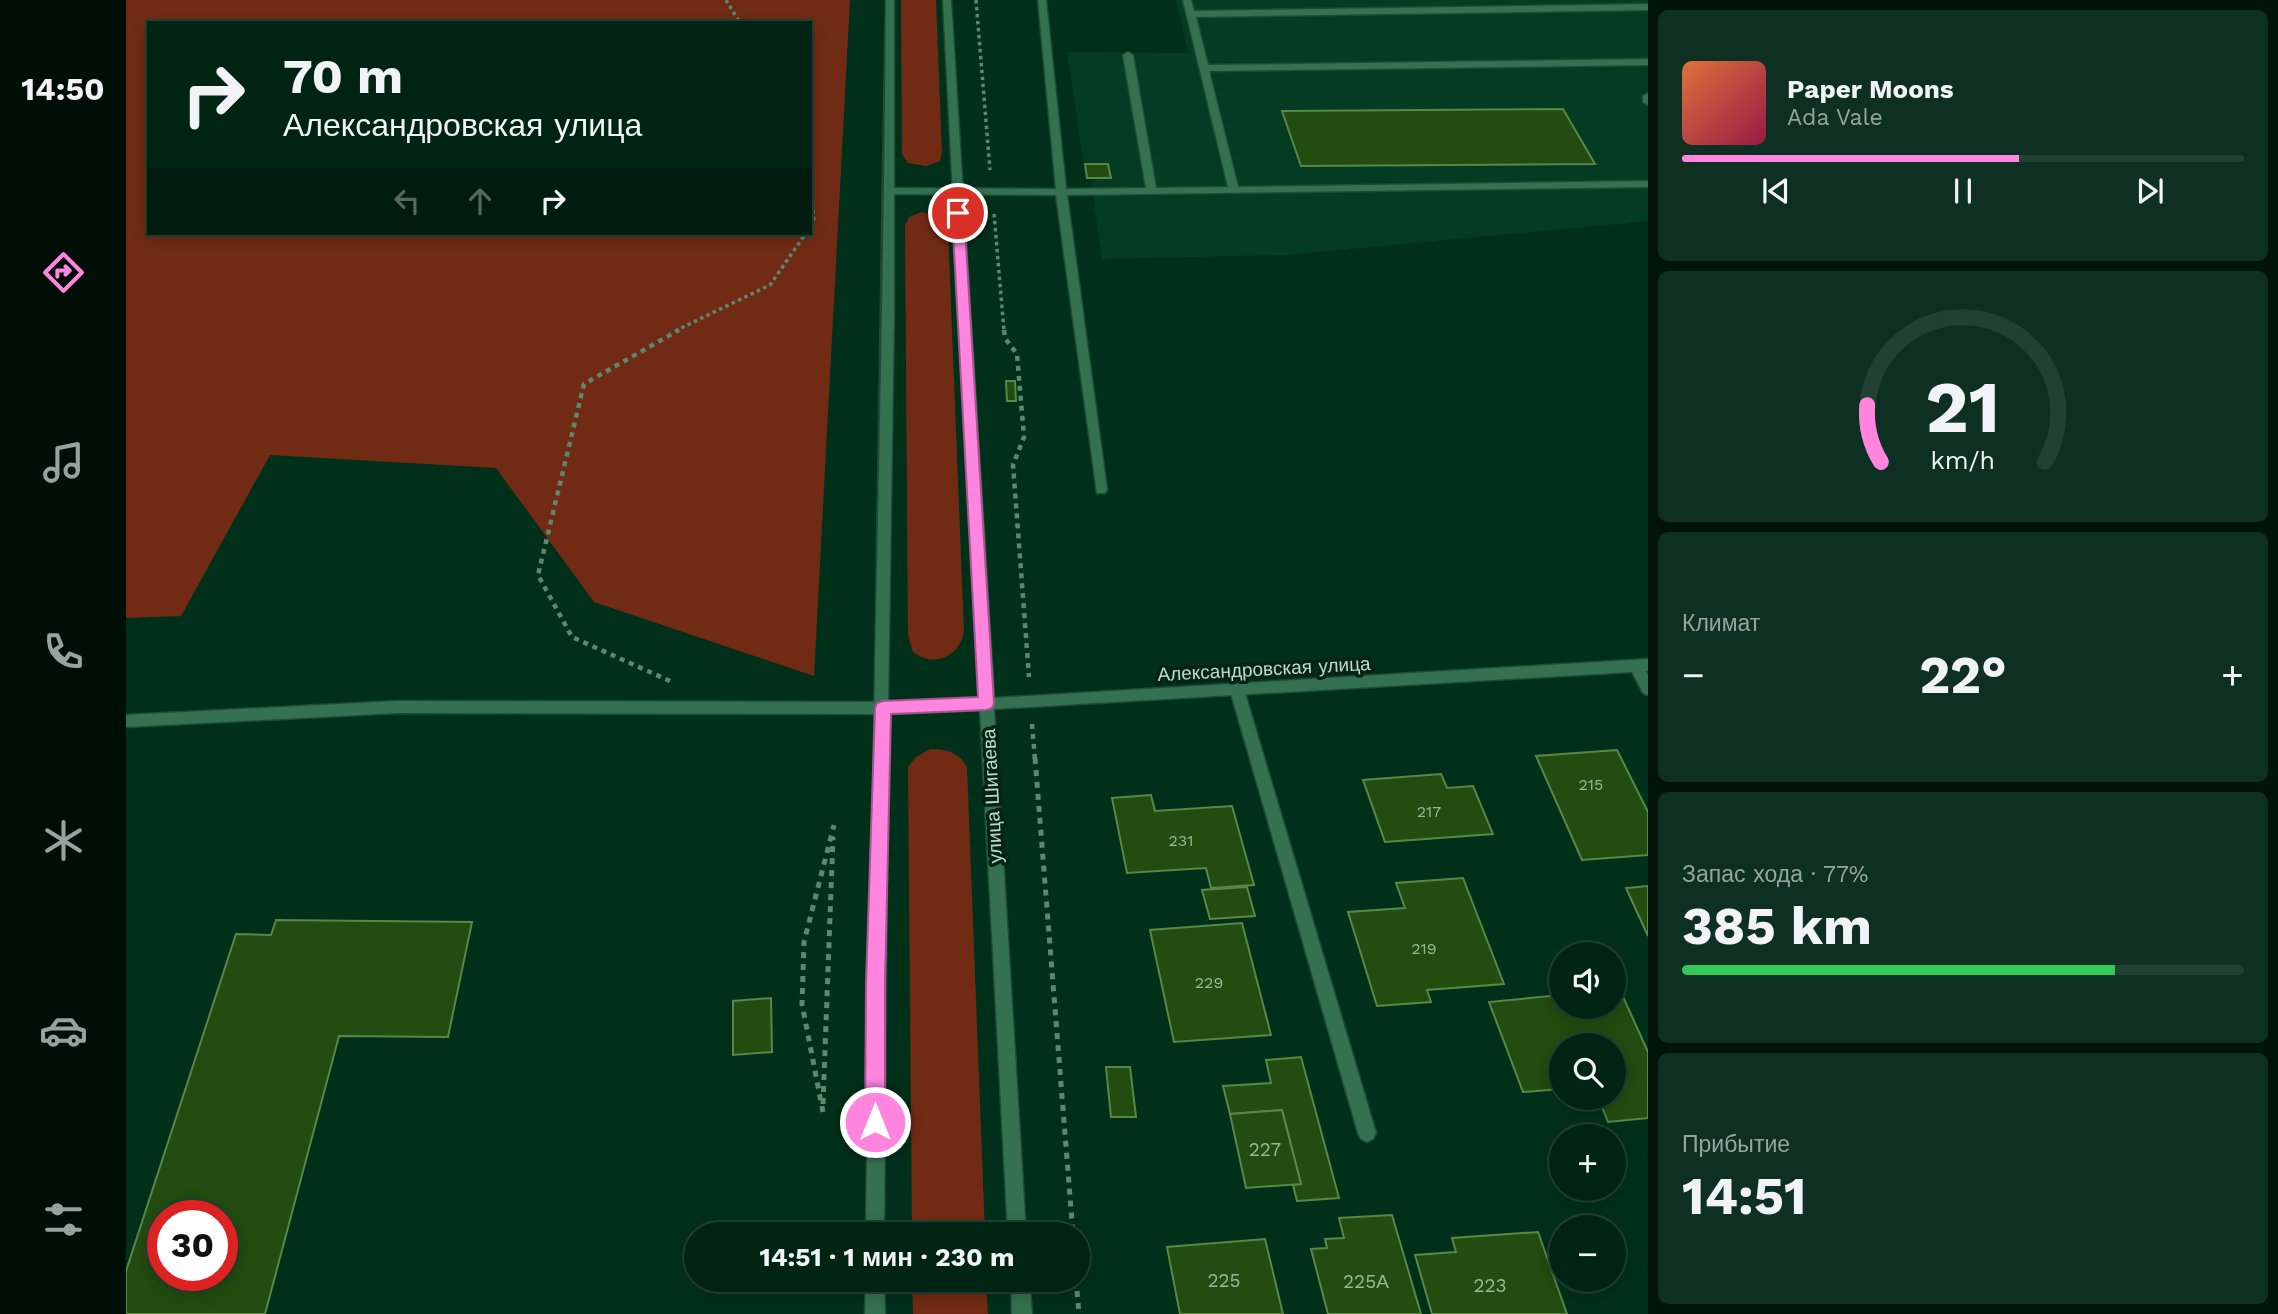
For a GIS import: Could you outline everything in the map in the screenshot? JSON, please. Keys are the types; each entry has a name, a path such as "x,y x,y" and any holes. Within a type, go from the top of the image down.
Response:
{"street":[{"path":"875,1222 875,983 883,708 891,191 890,0"},
{"name":"улица Шигаева","path":"947,0 1016,1222"},
{"path":"1042,0 1061,192 1101,491"},
{"path":"1187,0 1234,190"},
{"path":"1190,14 1648,7"},
{"path":"1128,55 1152,192"},
{"path":"1203,68 1648,62"},
{"path":"1648,96 1648,102"},
{"path":"891,191 1152,192 1648,184"},
{"path":"1642,665 1648,689"},
{"name":"Александровская улица","path":"126,721 397,707 883,708 1031,702 1642,665"},
{"path":"1237,690 1367,1133"},
{"path":"875,1292 875,1314"},
{"path":"1020,1292 1021,1314"}],"path":[{"path":"726,0 739,21"},
{"path":"976,0 1005,338 1017,354 1024,437 1013,466 1072,1222"},
{"path":"812,198 812,224"},
{"path":"680,686 572,637 538,575 584,384 699,318 770,285 805,235"},
{"path":"834,825 822,1112 802,1004 803,954 834,825"},
{"path":"1077,1292 1079,1314"}],"shaded area":[{"path":"126,0 850,0 814,676 594,602 496,468 270,455 181,616 126,618"},
{"path":"901,0 936,0 942,153 940,161 926,166 908,163 902,154"},
{"path":"1176,0 1648,0 1648,221 1287,255 1102,259 1091,179 1086,179 1067,52 1188,53"},
{"path":"922,212 942,217 948,229 964,632 957,648 951,654 937,659 921,657 913,652 908,636 905,226 909,217"},
{"path":"930,749 942,750 952,752 967,767 985,1222 912,1222 908,767 916,757"},
{"path":"912,1292 987,1292 988,1314 913,1314"}],"building":[{"path":"1563,109 1595,164 1301,166 1282,111"},
{"path":"1085,164 1108,164 1111,178 1087,178"},
{"path":"1006,381 1015,381 1016,401 1007,401"},
{"path":"1617,750 1648,812 1648,855 1582,860 1536,756"},
{"path":"1441,774 1447,788 1473,786 1493,834 1385,842 1363,780"},
{"path":"1151,795 1155,811 1232,806 1254,885 1211,888 1206,868 1127,873 1112,798"},
{"path":"1463,878 1504,984 1427,990 1431,1002 1377,1006 1348,912 1405,908 1396,883"},
{"path":"1648,886 1648,936 1626,888"},
{"path":"1247,887 1255,916 1210,919 1202,890"},
{"path":"276,920 472,922 448,1037 339,1036 265,1314 126,1314 126,1271 147,1207 147,1291 238,1291 238,1200 149,1200 236,934 271,935"},
{"path":"1242,923 1271,1035 1174,1042 1150,930"},
{"path":"1549,996 1549,1019 1626,1019 1626,1003 1648,1052 1648,1118 1608,1122 1603,1110 1626,1110 1626,1033 1549,1033 1549,1090 1523,1092 1489,1002"},
{"path":"771,998 772,1052 733,1055 733,1001"},
{"path":"1301,1057 1339,1198 1297,1201 1293,1185 1301,1184 1282,1110 1230,1114 1223,1086 1271,1083 1266,1060"},
{"path":"1106,1067 1130,1067 1136,1117 1111,1117"},
{"path":"1282,1110 1301,1184 1246,1188 1230,1114"},
{"path":"1392,1215 1421,1314 1328,1314 1311,1249 1327,1248 1325,1239 1344,1238 1339,1218"},
{"path":"1538,1232 1549,1263 1549,1292 1559,1292 1567,1314 1432,1314 1415,1255 1456,1252 1452,1238"},
{"path":"1265,1239 1283,1314 1180,1314 1167,1247"}],"route":[{"path":"875,1122 875,983 883,708 986,704 958,213"}]}
